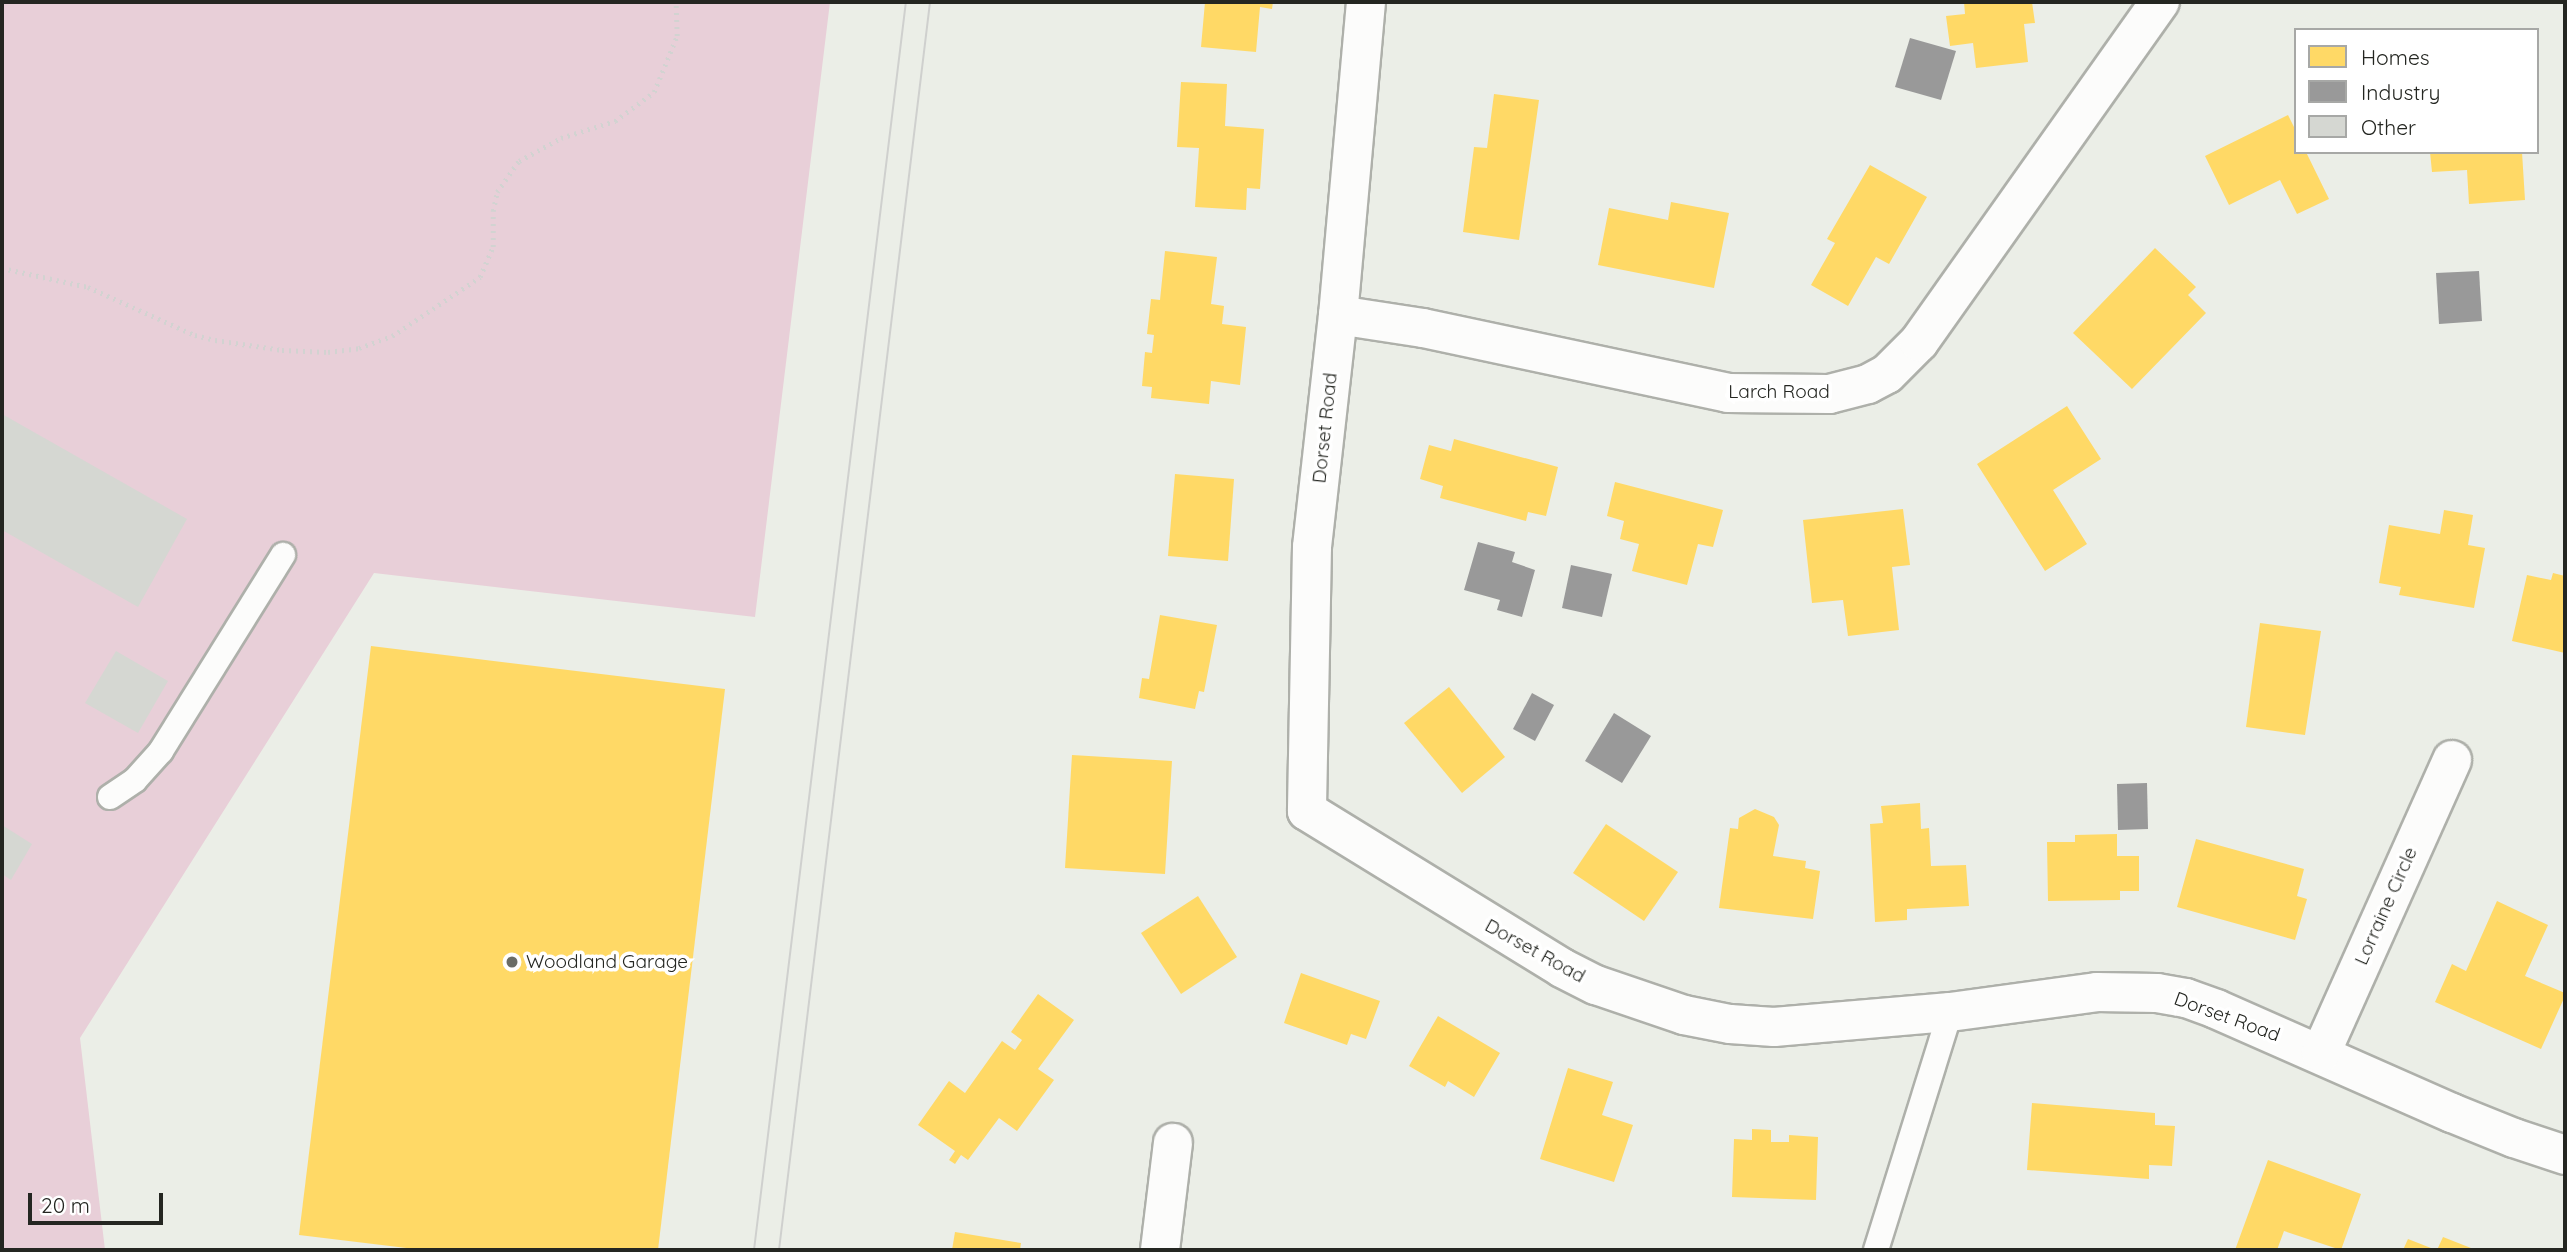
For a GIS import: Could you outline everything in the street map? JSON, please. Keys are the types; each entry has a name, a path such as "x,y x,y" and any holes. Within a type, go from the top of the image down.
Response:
{"street":[{"name":"Dorset Road","path":"1366,2 1338,314 1312,547 1307,811 1526,948 1595,985 1655,1007 1712,1021 1774,1027 1950,1012 2087,993 2157,993 2196,1002 2320,1053 2452,1113 2565,1155"},
{"name":"Larch Road","path":"1338,314 1423,328 1693,388 1728,393 1829,394 1868,384 1887,374 1919,342 2161,2"},
{"name":"Lorraine Circle","path":"2320,1053 2452,760"},
{"path":"1160,1250 1173,1143"}],"lane":[{"path":"110,797 135,780 161,751 283,555"},
{"path":"1876,1250 1950,1012"}],"path":[{"path":"2,268 88,287 195,335 215,340 282,350 328,352 359,348 393,336 480,277 493,247 493,211 497,192 519,161 561,138 615,121 654,92 677,36 676,2"}],"shaded area":[{"path":"2,2 830,2 755,617 374,573 80,1038 105,1250 2,1250"}],"building: Homes":[{"path":"1205,2 1273,2 1272,9 1260,7 1256,52 1201,47"},
{"path":"1964,2 2032,2 2035,23 2024,24 2028,62 1976,68 1973,43 1950,46 1946,16 1965,14"},
{"path":"1181,82 1227,84 1225,126 1264,129 1260,189 1247,188 1246,210 1195,207 1199,148 1177,147"},
{"path":"1494,94 1539,100 1519,240 1463,232 1474,147 1487,148"},
{"path":"2288,115 2294,127 2294,154 2307,154 2329,199 2297,214 2280,180 2229,205 2205,156"},
{"path":"2430,154 2522,154 2525,200 2469,204 2467,170 2432,172"},
{"path":"1870,165 1927,197 1889,264 1876,257 1848,306 1811,285 1835,243 1827,239"},
{"path":"1671,202 1729,213 1714,288 1598,265 1609,208 1668,220"},
{"path":"2155,248 2196,287 2188,295 2206,313 2132,389 2073,333"},
{"path":"1165,251 1217,257 1211,304 1224,306 1222,324 1246,327 1240,385 1211,381 1209,404 1151,398 1152,387 1142,386 1145,352 1152,353 1154,335 1147,334 1151,299 1160,300"},
{"path":"2067,406 2101,459 2053,490 2087,544 2045,571 1977,464"},
{"path":"1454,439 1558,467 1546,516 1528,512 1526,521 1440,498 1443,486 1420,479 1429,445 1451,451"},
{"path":"1175,474 1234,479 1228,561 1168,556"},
{"path":"1615,482 1723,510 1713,547 1698,544 1687,585 1632,571 1639,544 1620,539 1624,521 1607,516"},
{"path":"1903,509 1910,565 1892,567 1899,630 1848,636 1843,600 1812,603 1803,520"},
{"path":"2444,510 2473,515 2468,545 2485,548 2474,608 2399,595 2401,587 2379,583 2389,525 2440,534"},
{"path":"2553,573 2565,576 2565,653 2512,641 2527,575 2551,580"},
{"path":"1160,615 1217,625 1204,692 1199,691 1195,709 1139,698 1142,678 1149,679"},
{"path":"2260,623 2321,631 2305,735 2246,727"},
{"name":"Woodland Garage","path":"371,646 725,689 658,1250 423,1250 299,1235"},
{"path":"1449,687 1505,757 1462,793 1404,723"},
{"path":"1072,755 1172,761 1165,874 1065,868"},
{"path":"1920,803 1921,829 1929,828 1931,866 1966,865 1969,906 1907,909 1907,920 1875,922 1870,824 1883,823 1881,806"},
{"path":"1755,809 1774,817 1779,825 1773,856 1806,861 1805,868 1820,871 1813,919 1719,908 1730,828 1738,829 1739,818"},
{"path":"1606,824 1678,872 1644,921 1573,873"},
{"path":"2117,834 2117,856 2139,856 2139,891 2120,891 2120,900 2048,901 2047,842 2075,842 2075,835"},
{"path":"2196,839 2304,869 2297,896 2307,899 2295,940 2177,907"},
{"path":"1198,896 1237,957 1181,994 1141,933"},
{"path":"2497,901 2548,925 2525,976 2565,993 2565,996 2541,1049 2435,1002 2452,964 2466,971"},
{"path":"1301,973 1380,1001 1366,1039 1351,1034 1347,1045 1284,1023"},
{"path":"1038,994 1074,1020 1038,1069 1054,1080 1017,1131 999,1118 968,1160 961,1155 955,1164 949,1160 955,1151 918,1125 949,1081 965,1093 1002,1041 1015,1050 1022,1040 1011,1032"},
{"path":"1438,1016 1500,1053 1474,1097 1448,1081 1445,1087 1409,1066"},
{"path":"1568,1068 1613,1082 1602,1115 1633,1125 1614,1182 1540,1159"},
{"path":"2032,1103 2155,1113 2155,1125 2175,1126 2172,1166 2149,1165 2149,1179 2027,1170"},
{"path":"1752,1129 1771,1130 1771,1142 1789,1142 1789,1135 1818,1137 1816,1200 1732,1197 1734,1139 1752,1140"},
{"path":"2268,1160 2361,1194 2341,1250 2284,1231 2277,1250 2235,1250"},
{"path":"955,1232 1021,1243 1020,1250 952,1250"},
{"path":"2443,1237 2476,1250 2437,1250"},
{"path":"2408,1239 2436,1250 2403,1250"}],"building: Industry":[{"path":"1910,38 1956,51 1941,100 1895,87"},
{"path":"2479,271 2482,321 2439,324 2436,273"},
{"path":"1478,542 1515,552 1512,562 1535,570 1522,617 1497,610 1500,600 1464,590"},
{"path":"1571,565 1612,574 1602,617 1562,608"},
{"path":"1532,693 1554,705 1535,741 1513,729"},
{"path":"1614,713 1651,736 1622,783 1585,761"},
{"path":"2147,783 2148,829 2118,830 2117,784"}],"building: Other":[{"path":"2,414 187,519 138,607 2,530"},
{"path":"116,651 168,681 138,733 85,703"},
{"path":"2,825 32,844 11,880 2,874"}],"tram line":[{"path":"754,1250 906,2"},
{"path":"779,1250 930,2"}],"place":[{"name":"Woodland Garage","path":"512,962"}]}
